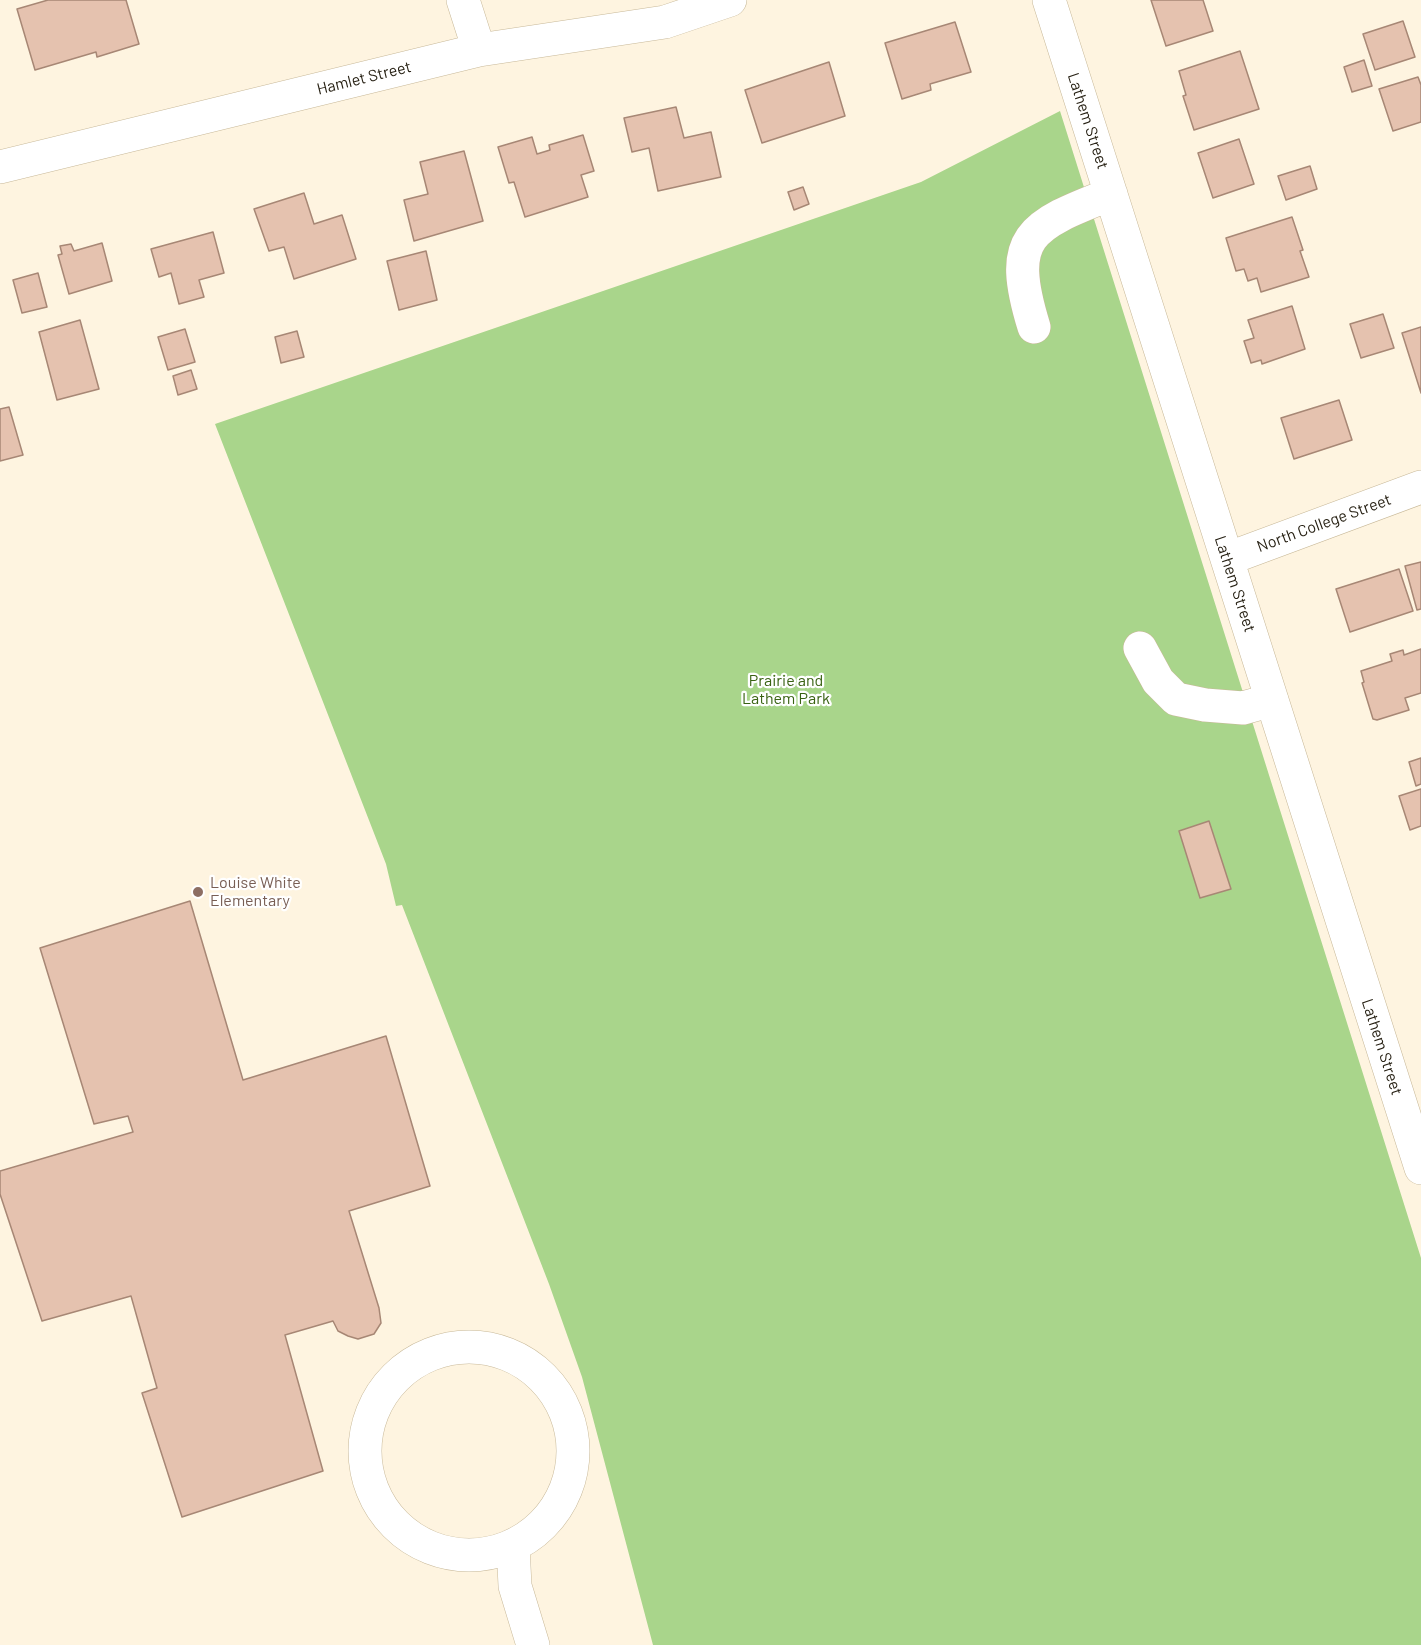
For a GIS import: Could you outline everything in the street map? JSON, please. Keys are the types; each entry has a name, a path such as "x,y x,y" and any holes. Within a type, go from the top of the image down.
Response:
{"street":[{"path":"463,0 479,50"},
{"name":"Hamlet Street","path":"0,167 479,50 665,22 730,0"},
{"name":"Lathem Street","path":"1049,0 1421,1168"},
{"path":"1034,327 1025,297 1022,269 1024,248 1042,226 1069,210 1111,194"},
{"name":"North College Street","path":"1227,559 1421,487"},
{"path":"1140,648 1158,681 1176,699 1205,705 1243,708 1272,700"},
{"path":"474,1346 497,1350 518,1359 537,1372 553,1389 565,1410 572,1432 573,1455 569,1478 561,1500 532,1534 513,1546 491,1553 469,1555 446,1553 425,1546 406,1534 388,1517 375,1497 367,1474 364,1450 367,1426 375,1403 388,1383 406,1366 427,1354 450,1347 474,1346"},
{"path":"513,1546 515,1586 533,1645"}],"green space":[{"name":"Prairie and Lathem Park","path":"1060,111 1421,1258 1421,1645 653,1645 582,1377 549,1284 402,905 396,906 386,864 215,424 921,182"}],"building":[{"path":"48,0 126,0 139,44 97,57 96,52 35,70 17,9"},
{"path":"1151,0 1203,0 1213,31 1166,46"},
{"path":"1403,21 1415,57 1375,70 1363,34"},
{"path":"955,22 971,72 930,84 931,90 902,99 885,43"},
{"path":"1240,51 1259,109 1194,130 1183,96 1186,95 1179,71"},
{"path":"1364,60 1372,86 1352,92 1344,67"},
{"path":"829,62 845,116 762,143 745,90"},
{"path":"1418,77 1421,85 1421,122 1393,131 1379,89"},
{"path":"676,107 684,138 711,132 721,177 658,191 649,148 632,152 624,118"},
{"path":"583,135 594,171 581,175 588,197 525,217 514,182 509,183 498,147 532,137 537,154 550,150 549,145"},
{"path":"1239,139 1254,184 1213,198 1198,153"},
{"path":"464,151 483,221 414,241 404,200 428,194 420,162"},
{"path":"1310,166 1317,189 1286,200 1278,176"},
{"path":"803,187 809,204 794,210 788,192"},
{"path":"304,193 314,224 342,215 356,259 294,279 284,247 269,251 254,209"},
{"path":"1292,217 1309,277 1261,292 1257,278 1248,281 1244,269 1236,271 1226,238"},
{"path":"213,232 224,273 199,280 204,297 179,304 171,273 159,277 151,249"},
{"path":"102,243 112,281 69,294 58,255 62,254 60,246 71,244 74,251"},
{"path":"426,251 437,300 399,310 387,261"},
{"path":"38,273 47,307 22,313 13,280"},
{"path":"1292,306 1305,349 1262,364 1261,360 1251,363 1244,341 1254,338 1248,320"},
{"path":"1383,314 1394,348 1361,358 1350,324"},
{"path":"80,320 99,389 57,400 39,332"},
{"path":"1421,327 1421,393 1402,333"},
{"path":"185,329 195,362 168,370 158,337"},
{"path":"297,331 304,357 281,363 275,337"},
{"path":"191,370 197,389 178,395 173,376"},
{"path":"1339,400 1352,440 1294,459 1281,418"},
{"path":"9,407 23,455 0,461 0,409"},
{"path":"1421,562 1421,609 1417,610 1405,566"},
{"path":"1399,569 1413,611 1350,632 1336,589"},
{"path":"1421,649 1421,693 1405,698 1409,710 1377,720 1373,719 1362,683 1364,682 1361,671 1392,661 1390,654 1403,650 1404,655"},
{"path":"1421,758 1421,784 1416,786 1409,762"},
{"path":"1421,789 1421,826 1410,830 1399,796"},
{"path":"1209,821 1231,889 1200,898 1179,831"},
{"path":"190,901 243,1080 386,1036 430,1186 349,1211 379,1308 381,1323 374,1334 358,1339 348,1336 338,1331 333,1321 285,1335 323,1471 182,1517 142,1393 157,1388 131,1296 42,1321 0,1194 0,1171 133,1132 128,1116 94,1124 40,948"}],"place":[{"name":"Louise White Elementary","path":"198,892"}]}
